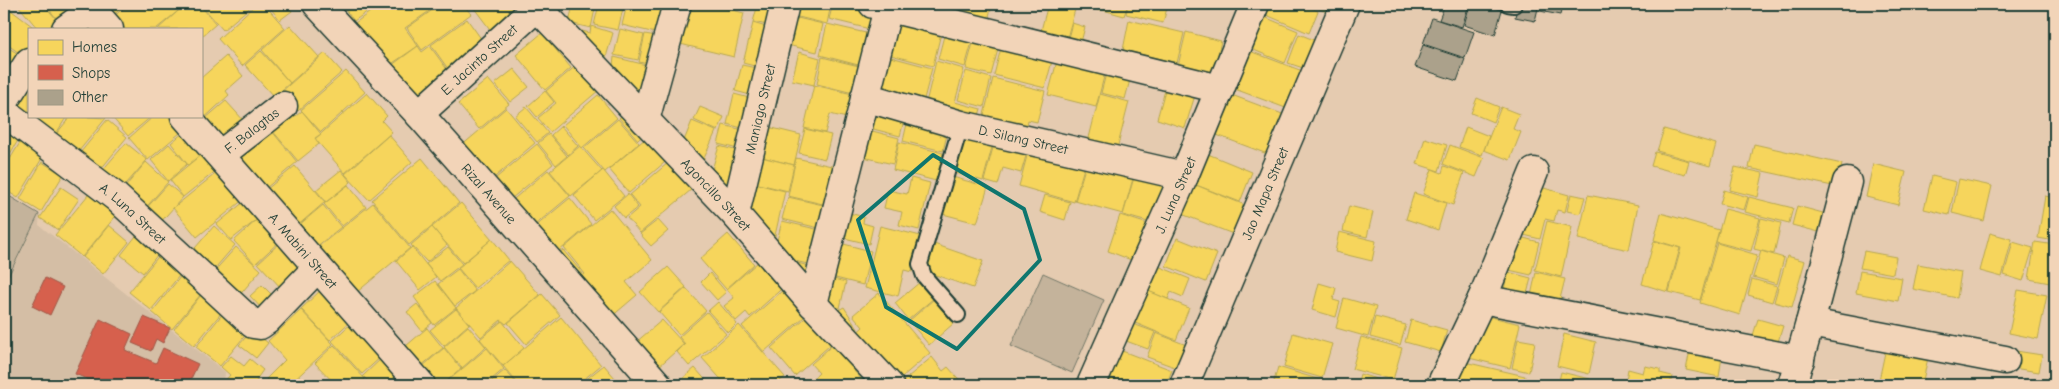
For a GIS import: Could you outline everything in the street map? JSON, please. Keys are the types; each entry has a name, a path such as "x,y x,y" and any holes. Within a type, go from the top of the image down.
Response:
{"street":[{"name":"Rizal Avenue","path":"317,4 419,114 658,385"},
{"path":"645,120 678,4"},
{"name":"Maniago Street","path":"735,214 784,4"},
{"name":"J. Luna Street","path":"1091,385 1184,176 1255,4"},
{"name":"Jao Mapa Street","path":"1184,385 1345,4"},
{"name":"E. Jacinto Street","path":"419,114 537,5"},
{"name":"Agoncillo Street","path":"537,5 735,214 813,304 889,385"},
{"path":"813,304 865,97 881,6 1220,89"},
{"path":"68,28 96,14"},
{"path":"4,102 28,64"},
{"name":"D. Silang Street","path":"865,97 961,125 1184,176"},
{"name":"F. Balagtas","path":"220,155 283,106"},
{"name":"A. Luna Street","path":"4,112 116,197 253,324 260,325 317,268"},
{"name":"A. Mabini Street","path":"187,118 421,385"},
{"path":"1441,385 1482,298 1534,172"},
{"path":"1482,298 1796,373 1847,182"},
{"path":"1810,324 2005,360"}],"lane":[{"path":"958,315 924,276 920,264 961,125"}],"highlighted area":[{"path":"933,155 1024,209 1040,260 957,349 886,307 858,220"}],"shaded area":[{"path":"4,193 39,214 4,285"},
{"path":"40,213 39,225 225,372 224,385 4,385 4,287"},
{"path":"1043,273 1104,300 1072,373 1011,346"}],"building: Homes":[{"path":"17,4 43,4 59,22 52,28 37,28"},
{"path":"45,4 81,4 60,23"},
{"path":"98,4 126,4 110,18"},
{"path":"129,4 181,4 183,7 157,28 124,28 114,16"},
{"path":"186,4 199,4 216,24 202,36 202,28 159,28"},
{"path":"206,4 254,4 223,30 203,7"},
{"path":"256,4 264,4 285,28 242,66 218,39"},
{"path":"267,4 286,4 292,11 280,20"},
{"path":"341,4 378,4 354,21"},
{"path":"381,4 438,5 405,28 418,46 387,67 355,23"},
{"path":"441,4 463,4 471,14 422,50 407,28"},
{"path":"471,4 522,4 495,36"},
{"path":"573,4 596,4 591,28 569,23"},
{"path":"599,4 624,4 618,30 594,25"},
{"path":"627,4 642,4 669,11 664,35 622,25"},
{"path":"685,4 708,4 744,13 734,57 676,43"},
{"path":"758,4 783,4 777,27 753,22"},
{"path":"793,4 831,4 827,24 790,15"},
{"path":"833,4 842,4 878,12 874,30 829,19"},
{"path":"933,4 992,4 986,29 930,15"},
{"path":"1048,4 1076,6 1065,45 1039,38"},
{"path":"1074,4 1103,4 1101,11"},
{"path":"1105,4 1128,4 1124,16 1103,10"},
{"path":"1128,4 1168,4 1163,23 1126,14"},
{"path":"1268,4 1302,4 1318,11 1309,33 1264,14"},
{"path":"1306,4 1333,4 1330,13"},
{"path":"4,5 35,28 28,28 28,56 26,58 4,42"},
{"path":"789,16 823,24 817,52 783,44"},
{"path":"1262,16 1298,31 1285,63 1249,48"},
{"path":"897,17 942,29 933,66 887,54"},
{"path":"467,19 487,47 451,73 431,45"},
{"path":"1129,20 1184,33 1177,63 1123,50"},
{"path":"753,23 776,30 766,69 743,63"},
{"path":"1072,23 1085,27 1080,46 1067,42"},
{"path":"827,24 870,34 862,66 820,55"},
{"path":"290,25 319,57 290,83 262,50"},
{"path":"591,26 613,33 604,64 578,30 590,33"},
{"path":"946,28 974,35 965,67 938,59"},
{"path":"620,29 644,35 638,60 614,55"},
{"path":"1186,32 1221,41 1212,79 1177,70"},
{"path":"542,33 571,68 545,90 516,55"},
{"path":"645,34 662,37 656,66 639,62"},
{"path":"1299,34 1314,40 1303,68 1288,63"},
{"path":"975,36 1000,42 991,75 966,69"},
{"path":"1002,44 1053,57 1045,88 994,75"},
{"path":"4,45 20,55 11,71 4,67"},
{"path":"418,46 422,52 430,46 451,75 413,102 388,68"},
{"path":"1247,50 1305,72 1291,110 1232,88"},
{"path":"261,51 290,83 274,97 245,65"},
{"path":"799,52 820,58 814,85 792,80"},
{"path":"325,53 342,72 298,111 281,92"},
{"path":"226,56 243,76 226,91 229,95 199,123 202,118 202,77"},
{"path":"887,56 932,68 922,107 877,95"},
{"path":"614,57 654,67 643,109 612,76"},
{"path":"822,57 863,67 857,94 817,84"},
{"path":"936,61 964,69 955,102 981,109 977,121 925,107"},
{"path":"1057,61 1105,73 1096,107 1048,95"},
{"path":"577,65 599,90 550,132 538,118 556,103 546,91"},
{"path":"742,65 765,70 758,97 735,91"},
{"path":"514,69 529,87 510,102 495,84"},
{"path":"1107,70 1131,76 1125,99 1101,93"},
{"path":"346,71 365,92 321,132 301,110"},
{"path":"966,71 991,78 984,107 958,100"},
{"path":"993,78 1045,91 1037,122 1028,120 1025,134 982,123"},
{"path":"488,79 509,104 479,129 458,104"},
{"path":"1167,83 1196,92 1185,128 1157,119"},
{"path":"28,85 28,118 66,118 54,137 9,108"},
{"path":"814,85 857,95 851,119 830,114 825,133 804,128"},
{"path":"545,91 554,102 537,117 528,106"},
{"path":"367,93 387,116 382,121 392,132 345,173 315,139"},
{"path":"734,94 761,101 753,131 727,124"},
{"path":"1100,94 1129,102 1116,153 1087,146"},
{"path":"1229,94 1285,115 1270,155 1214,134"},
{"path":"598,95 617,118 582,148 563,125"},
{"path":"1477,98 1499,107 1493,122 1471,113"},
{"path":"226,101 245,122 218,145 199,124"},
{"path":"868,103 906,113 900,136 862,126"},
{"path":"287,106 296,116 302,111 321,134 315,138 319,144 298,161 266,123"},
{"path":"526,107 548,133 537,142 515,116"},
{"path":"700,107 724,117 718,131 694,120"},
{"path":"1501,107 1519,114 1513,129 1521,132 1510,160 1484,150"},
{"path":"506,108 535,143 489,182 460,147"},
{"path":"631,108 649,130 638,140 619,118"},
{"path":"909,115 949,126 943,151 903,141"},
{"path":"69,118 106,118 74,157 52,139"},
{"path":"113,118 150,118 128,136"},
{"path":"152,118 180,118 187,127 148,160 129,138"},
{"path":"618,119 639,143 605,172 584,148"},
{"path":"107,120 127,137 96,175 76,158"},
{"path":"692,121 716,131 702,163 679,153"},
{"path":"267,125 297,162 266,188 235,151"},
{"path":"723,125 751,132 746,151 718,144"},
{"path":"561,126 578,146 568,155 551,135"},
{"path":"764,126 801,135 794,165 758,156"},
{"path":"4,127 20,137 4,164"},
{"path":"190,127 208,148 188,165 171,143"},
{"path":"1466,127 1489,136 1482,155 1459,147"},
{"path":"861,128 899,138 893,164 855,155"},
{"path":"805,129 831,135 825,159 799,153"},
{"path":"1664,129 1716,144 1710,166 1657,151"},
{"path":"966,132 994,140 983,181 955,173"},
{"path":"652,133 672,156 629,193 609,169"},
{"path":"549,134 567,156 556,165 538,143"},
{"path":"389,135 412,162 369,200 345,174"},
{"path":"24,136 47,150 18,198 4,189 4,169"},
{"path":"1425,138 1447,145 1439,171 1417,164"},
{"path":"995,140 1028,149 1021,173 1003,168 998,185 984,181"},
{"path":"899,142 943,153 936,181 893,170"},
{"path":"126,143 147,160 120,191 100,173"},
{"path":"169,144 187,164 168,181 151,160"},
{"path":"537,144 553,164 506,203 490,183"},
{"path":"1754,144 1842,164 1837,187 1749,168"},
{"path":"1450,145 1484,158 1476,177 1443,164"},
{"path":"580,146 602,171 571,196 550,171"},
{"path":"719,146 746,153 732,203 709,180"},
{"path":"208,149 222,166 183,197 170,180"},
{"path":"1028,152 1084,168 1074,202 1019,186"},
{"path":"1203,152 1252,172 1240,202 1191,183"},
{"path":"1655,152 1689,161 1685,175 1651,166"},
{"path":"757,156 794,165 788,191 750,182"},
{"path":"675,157 698,184 640,233 627,218 640,207 630,195"},
{"path":"422,158 459,203 409,245 372,200"},
{"path":"796,158 836,167 827,205 788,196"},
{"path":"42,162 63,175 41,212 20,199"},
{"path":"146,162 168,182 143,211 121,192"},
{"path":"1873,164 1906,172 1898,205 1866,197"},
{"path":"1101,165 1134,175 1123,214 1075,201 1085,168 1099,172"},
{"path":"295,166 325,202 296,227 266,190"},
{"path":"1444,166 1464,173 1453,205 1423,194 1432,169 1442,173"},
{"path":"1735,167 1763,173 1758,197 1730,190"},
{"path":"220,170 244,199 197,237 173,208"},
{"path":"341,170 351,182 326,202 316,190"},
{"path":"548,170 570,196 529,230 508,204"},
{"path":"603,170 624,196 594,220 574,195"},
{"path":"1135,174 1167,184 1155,224 1123,215"},
{"path":"949,176 988,187 977,223 939,213"},
{"path":"1932,176 1956,182 1949,215 1924,209"},
{"path":"911,178 930,183 919,230 899,225 902,212 884,208 888,190 907,194"},
{"path":"1959,179 1992,186 1984,221 1952,213"},
{"path":"748,182 785,191 772,249 741,213"},
{"path":"1191,183 1245,205 1233,234 1179,213"},
{"path":"168,184 183,197 158,225 143,212"},
{"path":"348,185 366,207 342,226 324,204"},
{"path":"1533,185 1569,195 1565,212 1557,210 1554,221 1545,219 1540,239 1520,234"},
{"path":"61,187 79,199 58,230 40,218"},
{"path":"93,189 119,212 82,257 55,235"},
{"path":"1724,190 1748,197 1744,210 1720,204"},
{"path":"1414,193 1446,203 1438,230 1406,219"},
{"path":"628,194 638,207 624,218 614,206"},
{"path":"1571,194 1585,197 1580,214 1567,211"},
{"path":"1045,195 1070,202 1065,220 1040,212"},
{"path":"1588,195 1638,205 1629,250 1578,239"},
{"path":"2045,196 2055,198 2055,241 2038,238"},
{"path":"788,197 832,207 827,230 782,219"},
{"path":"1749,197 1793,208 1789,223 1745,212"},
{"path":"570,198 591,224 552,257 530,231"},
{"path":"245,201 259,218 231,240 217,224"},
{"path":"373,203 410,248 351,297 313,251"},
{"path":"461,203 492,239 463,263 432,227"},
{"path":"323,205 341,227 311,251 293,230"},
{"path":"1349,206 1373,212 1367,237 1343,231"},
{"path":"1797,206 1823,213 1819,232 1792,225"},
{"path":"610,209 652,260 626,282 637,295 610,318 578,280 585,274 564,248"},
{"path":"1725,209 1760,218 1751,251 1716,242"},
{"path":"839,210 864,217 863,223 873,226 869,244 832,235"},
{"path":"1661,213 1719,230 1700,300 1669,292 1681,248 1654,240"},
{"path":"1120,215 1151,225 1139,263 1108,251"},
{"path":"261,216 282,239 255,264 234,241"},
{"path":"1761,218 1781,223 1774,254 1754,249"},
{"path":"658,220 668,231 651,246 640,234"},
{"path":"782,221 820,230 812,265 773,256"},
{"path":"1547,221 1572,227 1561,277 1535,270"},
{"path":"109,225 129,242 103,274 83,257"},
{"path":"214,226 235,245 210,274 189,255"},
{"path":"880,226 921,236 912,272 904,270 898,296 865,288"},
{"path":"432,227 447,245 427,262 411,245"},
{"path":"1339,232 1376,241 1372,261 1335,252"},
{"path":"1990,233 2012,239 2002,277 1980,271"},
{"path":"728,234 754,264 726,289 700,259"},
{"path":"136,236 158,254 143,273 121,255"},
{"path":"1516,236 1539,242 1531,275 1509,270"},
{"path":"1177,238 1217,254 1206,282 1166,266"},
{"path":"492,239 509,260 475,288 458,268"},
{"path":"283,240 307,267 282,289 258,263"},
{"path":"832,241 871,251 863,285 824,275"},
{"path":"1654,241 1680,248 1668,292 1642,284"},
{"path":"2013,242 2033,248 2023,281 2004,275"},
{"path":"2035,242 2055,245 2055,284 2029,279"},
{"path":"1717,243 1757,255 1740,315 1700,303"},
{"path":"934,244 983,261 973,288 924,271"},
{"path":"236,247 261,270 237,298 211,275"},
{"path":"412,247 436,277 420,290 396,261"},
{"path":"448,247 462,264 440,281 426,264"},
{"path":"563,250 584,275 574,283 553,258"},
{"path":"1761,251 1784,258 1777,284 1753,277"},
{"path":"1864,251 1896,257 1893,274 1860,268"},
{"path":"162,252 184,270 151,310 129,292"},
{"path":"765,256 788,283 750,317 746,312 736,321 724,306 734,298 727,289"},
{"path":"1787,256 1805,261 1792,307 1774,302"},
{"path":"510,261 540,295 506,324 501,320 481,337 456,308"},
{"path":"794,262 816,268 813,281 791,276"},
{"path":"1153,264 1190,279 1183,297 1171,292 1168,299 1142,289"},
{"path":"1918,264 1961,272 1957,298 1913,289"},
{"path":"668,267 686,287 658,312 640,292"},
{"path":"458,269 475,291 455,306 438,284"},
{"path":"185,271 206,288 172,329 152,312"},
{"path":"1860,271 1902,278 1898,301 1856,293"},
{"path":"1508,272 1531,278 1527,294 1504,289"},
{"path":"1536,272 1565,279 1559,303 1531,296"},
{"path":"710,273 726,292 717,300 701,282"},
{"path":"825,277 846,282 840,308 819,303"},
{"path":"1752,279 1777,286 1772,302 1748,295"},
{"path":"435,281 456,308 434,325 414,297"},
{"path":"920,282 934,298 908,320 895,303"},
{"path":"1319,283 1336,288 1333,300 1340,302 1336,317 1312,310"},
{"path":"790,284 812,310 764,352 742,326"},
{"path":"262,285 274,297 262,309 250,296"},
{"path":"324,287 353,319 330,340 301,309"},
{"path":"686,288 706,311 679,335 659,312"},
{"path":"1146,290 1189,308 1176,340 1133,322"},
{"path":"2018,290 2047,295 2038,339 2009,333"},
{"path":"879,293 930,353 895,383 854,335 863,327 853,315"},
{"path":"542,294 560,315 526,344 508,323"},
{"path":"201,295 222,312 194,346 174,329"},
{"path":"1344,298 1376,307 1368,337 1336,328"},
{"path":"934,299 954,323 929,345 909,321"},
{"path":"718,302 737,324 728,333 708,311"},
{"path":"417,304 432,323 422,331 407,312"},
{"path":"228,307 252,327 220,366 196,347"},
{"path":"844,307 858,329 847,336 833,313"},
{"path":"456,309 469,324 444,346 430,330"},
{"path":"301,310 333,344 289,385 272,385 266,379 285,360 268,341"},
{"path":"813,311 838,338 795,376 771,348"},
{"path":"707,312 726,334 689,366 677,352 685,344 679,337"},
{"path":"1479,314 1520,324 1510,368 1469,358"},
{"path":"561,317 601,365 577,385 519,385 503,366"},
{"path":"1375,317 1406,325 1400,345 1370,337"},
{"path":"1758,319 1783,326 1776,348 1751,342"},
{"path":"355,320 382,356 362,374 332,341"},
{"path":"662,320 684,344 657,368 635,343"},
{"path":"1411,320 1447,330 1441,352 1405,342"},
{"path":"502,321 524,348 503,366 480,339"},
{"path":"1133,324 1155,332 1148,349 1126,341"},
{"path":"739,325 785,377 775,385 726,385 702,358"},
{"path":"468,326 486,347 462,368 444,347"},
{"path":"427,328 443,348 415,371 399,352"},
{"path":"252,330 268,343 256,358 239,345"},
{"path":"1156,333 1189,346 1180,369 1147,357"},
{"path":"1293,333 1332,344 1322,378 1284,367"},
{"path":"1564,334 1596,342 1589,374 1557,366"},
{"path":"1361,337 1402,348 1393,380 1352,369"},
{"path":"1518,339 1535,342 1529,372 1512,368"},
{"path":"838,340 860,365 854,371 867,385 806,385 819,373 811,364"},
{"path":"1887,343 1929,353 1922,385 1878,385"},
{"path":"334,345 365,379 358,385 336,385 315,363"},
{"path":"444,348 461,369 442,385 427,385 416,372"},
{"path":"487,348 504,369 485,385 443,385"},
{"path":"1117,349 1172,370 1166,385 1131,385 1106,376"},
{"path":"1690,350 1722,356 1719,377 1686,370"},
{"path":"2016,351 2042,355 2039,372 2013,368"},
{"path":"231,356 244,366 250,359 263,370 256,380 263,385 228,385 224,382 230,375 221,367"},
{"path":"384,356 406,379 398,385 372,385 363,376"},
{"path":"932,357 943,371 948,367 964,385 904,385 902,382"},
{"path":"1456,360 1525,376 1523,385 1451,385"},
{"path":"604,365 621,385 579,385"},
{"path":"1645,366 1660,369 1660,373 1672,376 1670,385 1625,385 1628,369 1643,373"},
{"path":"1278,367 1324,381 1322,385 1273,385"},
{"path":"695,368 710,385 675,385"},
{"path":"505,370 518,385 487,385"},
{"path":"1561,372 1590,379 1589,385 1558,385"},
{"path":"1360,374 1383,381 1382,385 1357,385"},
{"path":"2050,374 2055,375 2055,385 2048,385"},
{"path":"1111,378 1128,385 1109,385"}],"building: Shops":[{"path":"45,278 63,287 50,315 32,306"},
{"path":"144,317 170,328 163,343 156,339 151,351 132,343"},
{"path":"100,319 132,334 125,350 156,363 163,348 198,364 188,385 101,385 75,374"}],"building: Other":[{"path":"1445,4 1469,4 1462,27 1439,20"},
{"path":"1470,4 1483,4 1502,10 1495,35 1464,25"},
{"path":"1518,4 1539,4 1535,21 1515,17"},
{"path":"1542,4 1563,4 1560,15 1540,11"},
{"path":"1432,18 1474,32 1465,58 1423,44"},
{"path":"1423,45 1465,59 1457,81 1415,67"}]}
